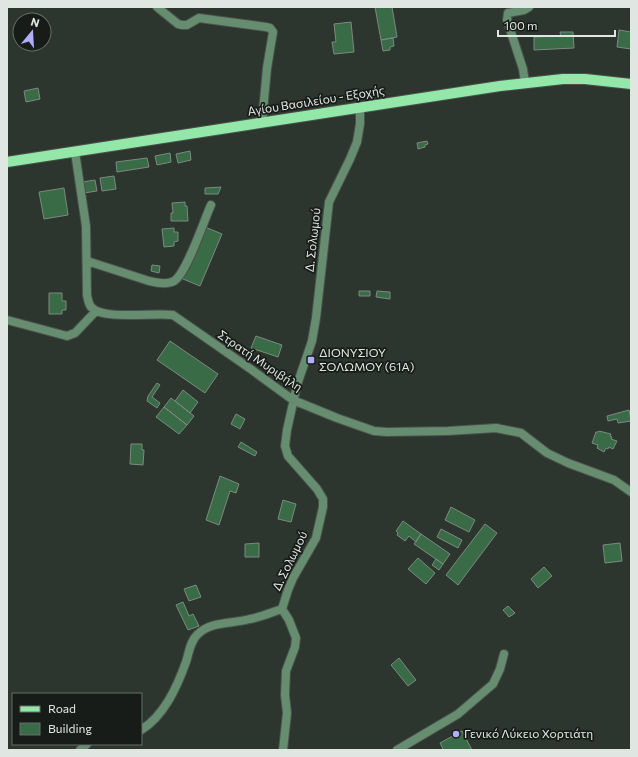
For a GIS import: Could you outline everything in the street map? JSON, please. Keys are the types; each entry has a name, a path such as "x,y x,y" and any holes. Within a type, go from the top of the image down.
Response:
{"main road":[{"name":"Αγίου Βασιλείου - Εξοχής","path":"7,162 360,107 557,79 586,79 631,84"}],"street":[{"path":"157,7 178,24 182,25 187,25 199,18 266,27 272,30 273,32 267,68 262,122"},
{"path":"525,83 523,69 507,20 507,15 508,13 524,10 529,7"},
{"name":"Δ. Σολωμού","path":"142,729 157,717 170,697 186,662 192,643 198,634 211,626 250,620 282,609 293,578 316,538 323,507 322,499 317,489 295,465 286,452 285,437 293,400 312,341 329,202 357,142 360,124 360,107"},
{"path":"7,320 66,336 75,333 96,311 88,303 86,276 86,226 75,152"},
{"path":"87,261 150,282 160,283 174,281 187,262 211,205"},
{"name":"Στρατή Μυριβήλη","path":"96,311 107,314 131,316 162,314 173,315 293,400 374,431 448,431 496,428 521,433 547,453 568,463 614,480 631,492"},
{"path":"282,609 289,620 296,638 295,647 286,671 285,694 287,713 283,750"},
{"path":"397,750 458,714 493,684 500,669 504,654"}],"building":[{"path":"375,7 392,7 397,37 381,40"},
{"path":"351,22 354,52 334,54 332,42 336,42 334,24"},
{"path":"619,30 631,32 631,49 617,47"},
{"path":"560,32 573,32 574,48 534,50 534,37 561,36"},
{"path":"393,38 394,46 390,47 390,50 383,51 381,40"},
{"path":"38,88 40,99 26,102 24,91"},
{"path":"427,141 428,144 425,145 425,147 418,149 417,143"},
{"path":"190,151 191,160 178,163 176,154"},
{"path":"170,153 171,162 157,165 155,156"},
{"path":"147,158 149,167 117,172 116,162"},
{"path":"114,176 116,189 102,191 100,178"},
{"path":"95,180 97,191 84,193 82,182"},
{"path":"221,187 218,194 205,194 205,188"},
{"path":"64,188 68,215 44,219 39,192"},
{"path":"185,202 185,206 187,206 188,221 171,221 171,213 173,213 172,203"},
{"path":"205,227 222,234 200,286 183,279"},
{"path":"174,228 174,232 178,232 178,241 174,242 174,246 164,247 162,229"},
{"path":"152,265 160,266 159,273 151,271"},
{"path":"359,291 370,291 370,296 359,296"},
{"path":"377,291 390,292 390,299 376,297"},
{"path":"49,293 62,293 62,301 66,301 66,310 62,310 62,314 49,314"},
{"path":"256,336 282,345 278,357 251,348"},
{"path":"170,341 218,374 205,393 157,360"},
{"path":"157,383 160,385 152,397 160,403 157,408 147,401 148,396"},
{"path":"183,390 198,402 190,413 175,401"},
{"path":"171,398 194,416 187,425 164,407"},
{"path":"164,407 187,425 179,434 156,417"},
{"path":"629,410 631,421 618,423 617,419 608,421 607,416"},
{"path":"236,414 245,419 240,429 231,424"},
{"path":"599,431 611,434 611,439 617,441 613,449 609,447 608,449 606,448 604,452 597,448 598,445 592,443 596,432"},
{"path":"241,442 257,452 255,456 238,447"},
{"path":"131,444 142,444 142,450 144,450 143,465 130,464"},
{"path":"220,476 239,484 236,493 230,491 219,525 206,520"},
{"path":"283,500 296,504 291,522 278,519"},
{"path":"451,507 475,520 469,532 445,520"},
{"path":"403,521 421,534 416,542 409,536 405,541 397,535 398,533 396,531"},
{"path":"485,524 497,533 458,585 446,575"},
{"path":"441,529 462,540 458,548 437,537"},
{"path":"421,534 450,554 443,564 414,544"},
{"path":"259,543 259,557 245,557 245,544"},
{"path":"620,543 622,561 605,563 603,545"},
{"path":"418,558 435,573 426,584 408,569"},
{"path":"436,559 443,564 439,570 432,565"},
{"path":"544,567 552,576 538,588 531,579"},
{"path":"196,585 201,597 189,601 184,589"},
{"path":"183,602 189,616 193,614 199,626 188,630 176,605"},
{"path":"508,606 515,613 509,617 503,610"},
{"path":"399,658 416,680 408,686 391,665"},
{"path":"462,731 472,750 441,750 443,749 440,743"}],"place":[{"name":"ΔΙΟΝΥΣΙΟΥ ΣΟΛΩΜΟΥ (61Α)","path":"311,360"},
{"name":"Γενικό Λύκειο Χορτιάτη","path":"456,734"}]}
